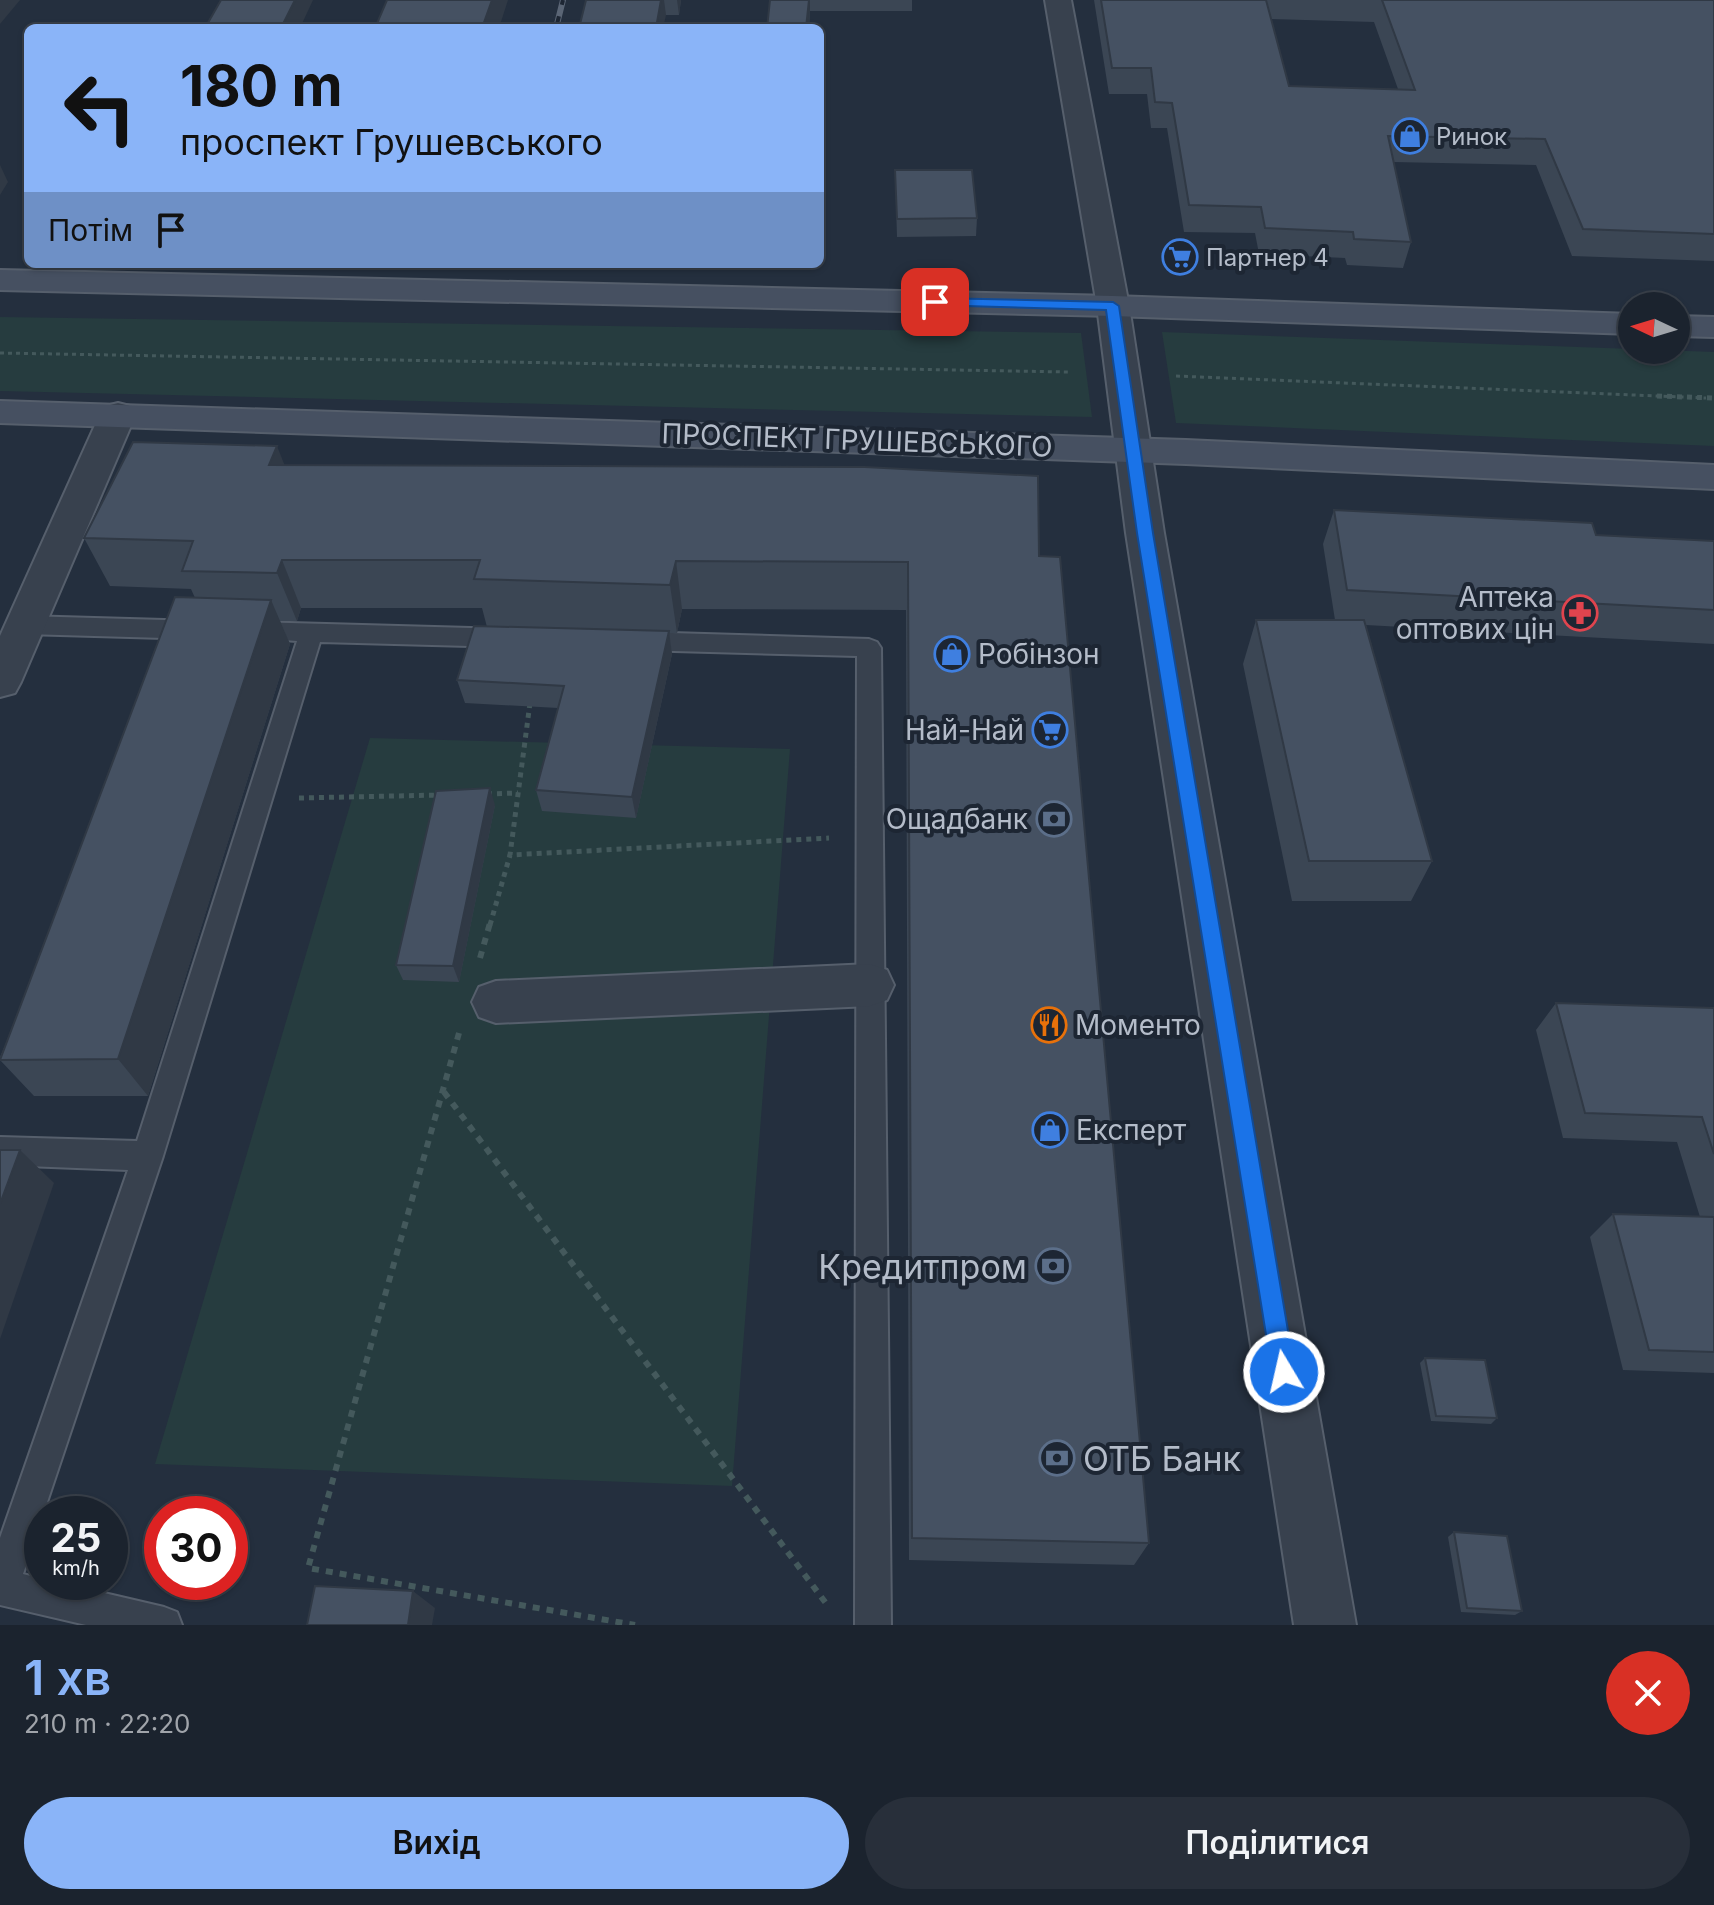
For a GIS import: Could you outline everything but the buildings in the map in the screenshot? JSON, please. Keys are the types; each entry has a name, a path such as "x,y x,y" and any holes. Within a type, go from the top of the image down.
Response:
{"main road":[{"path":"0,280 1113,306 1618,324"},
{"path":"1690,326 1714,327"},
{"name":"ПРОСПЕКТ ГРУШЕВСЬКОГО","path":"0,412 1132,450 1714,477"}],"street":[{"path":"1058,0 1113,306 1132,450 1325,1625"},
{"path":"0,682 118,414"},
{"path":"479,997 870,985"}],"lane":[{"path":"25,625 539,639"},
{"path":"164,1625 1,1587 148,1156 311,633"},
{"path":"618,641 869,648 873,1625"},
{"path":"0,1151 148,1156"}],"path":[{"path":"0,353 1068,372"},
{"path":"1176,376 1714,398"},
{"path":"539,639 510,855 479,997 443,1091 308,1568 635,1625"},
{"path":"472,794 518,793"},
{"path":"259,799 442,795"},
{"path":"510,855 869,836"},
{"path":"443,1091 832,1612"}],"green space":[{"path":"0,317 1081,333 1092,417 0,391"},
{"path":"1162,332 1618,349 1618,364 1690,364 1690,351 1714,352 1714,446 1176,423"},
{"path":"370,738 790,749 732,1486 155,1464"}],"railway":[{"path":"557,24 563,0"}],"place":[{"name":"Ринок","path":"1410,136"},
{"name":"Партнер 4","path":"1180,257"},
{"name":"Аптека оптових цін","path":"1580,613"},
{"name":"Робінзон","path":"952,654"},
{"name":"Най-Най","path":"1050,730"},
{"name":"Ощадбанк","path":"1054,819"},
{"name":"Моменто","path":"1049,1025"},
{"name":"Експерт","path":"1050,1130"},
{"name":"Кредитпром","path":"1053,1266"},
{"name":"ОТБ Банк","path":"1057,1458"}],"route":[{"path":"935,302 1113,306 1145,533 1284,1372"}]}
